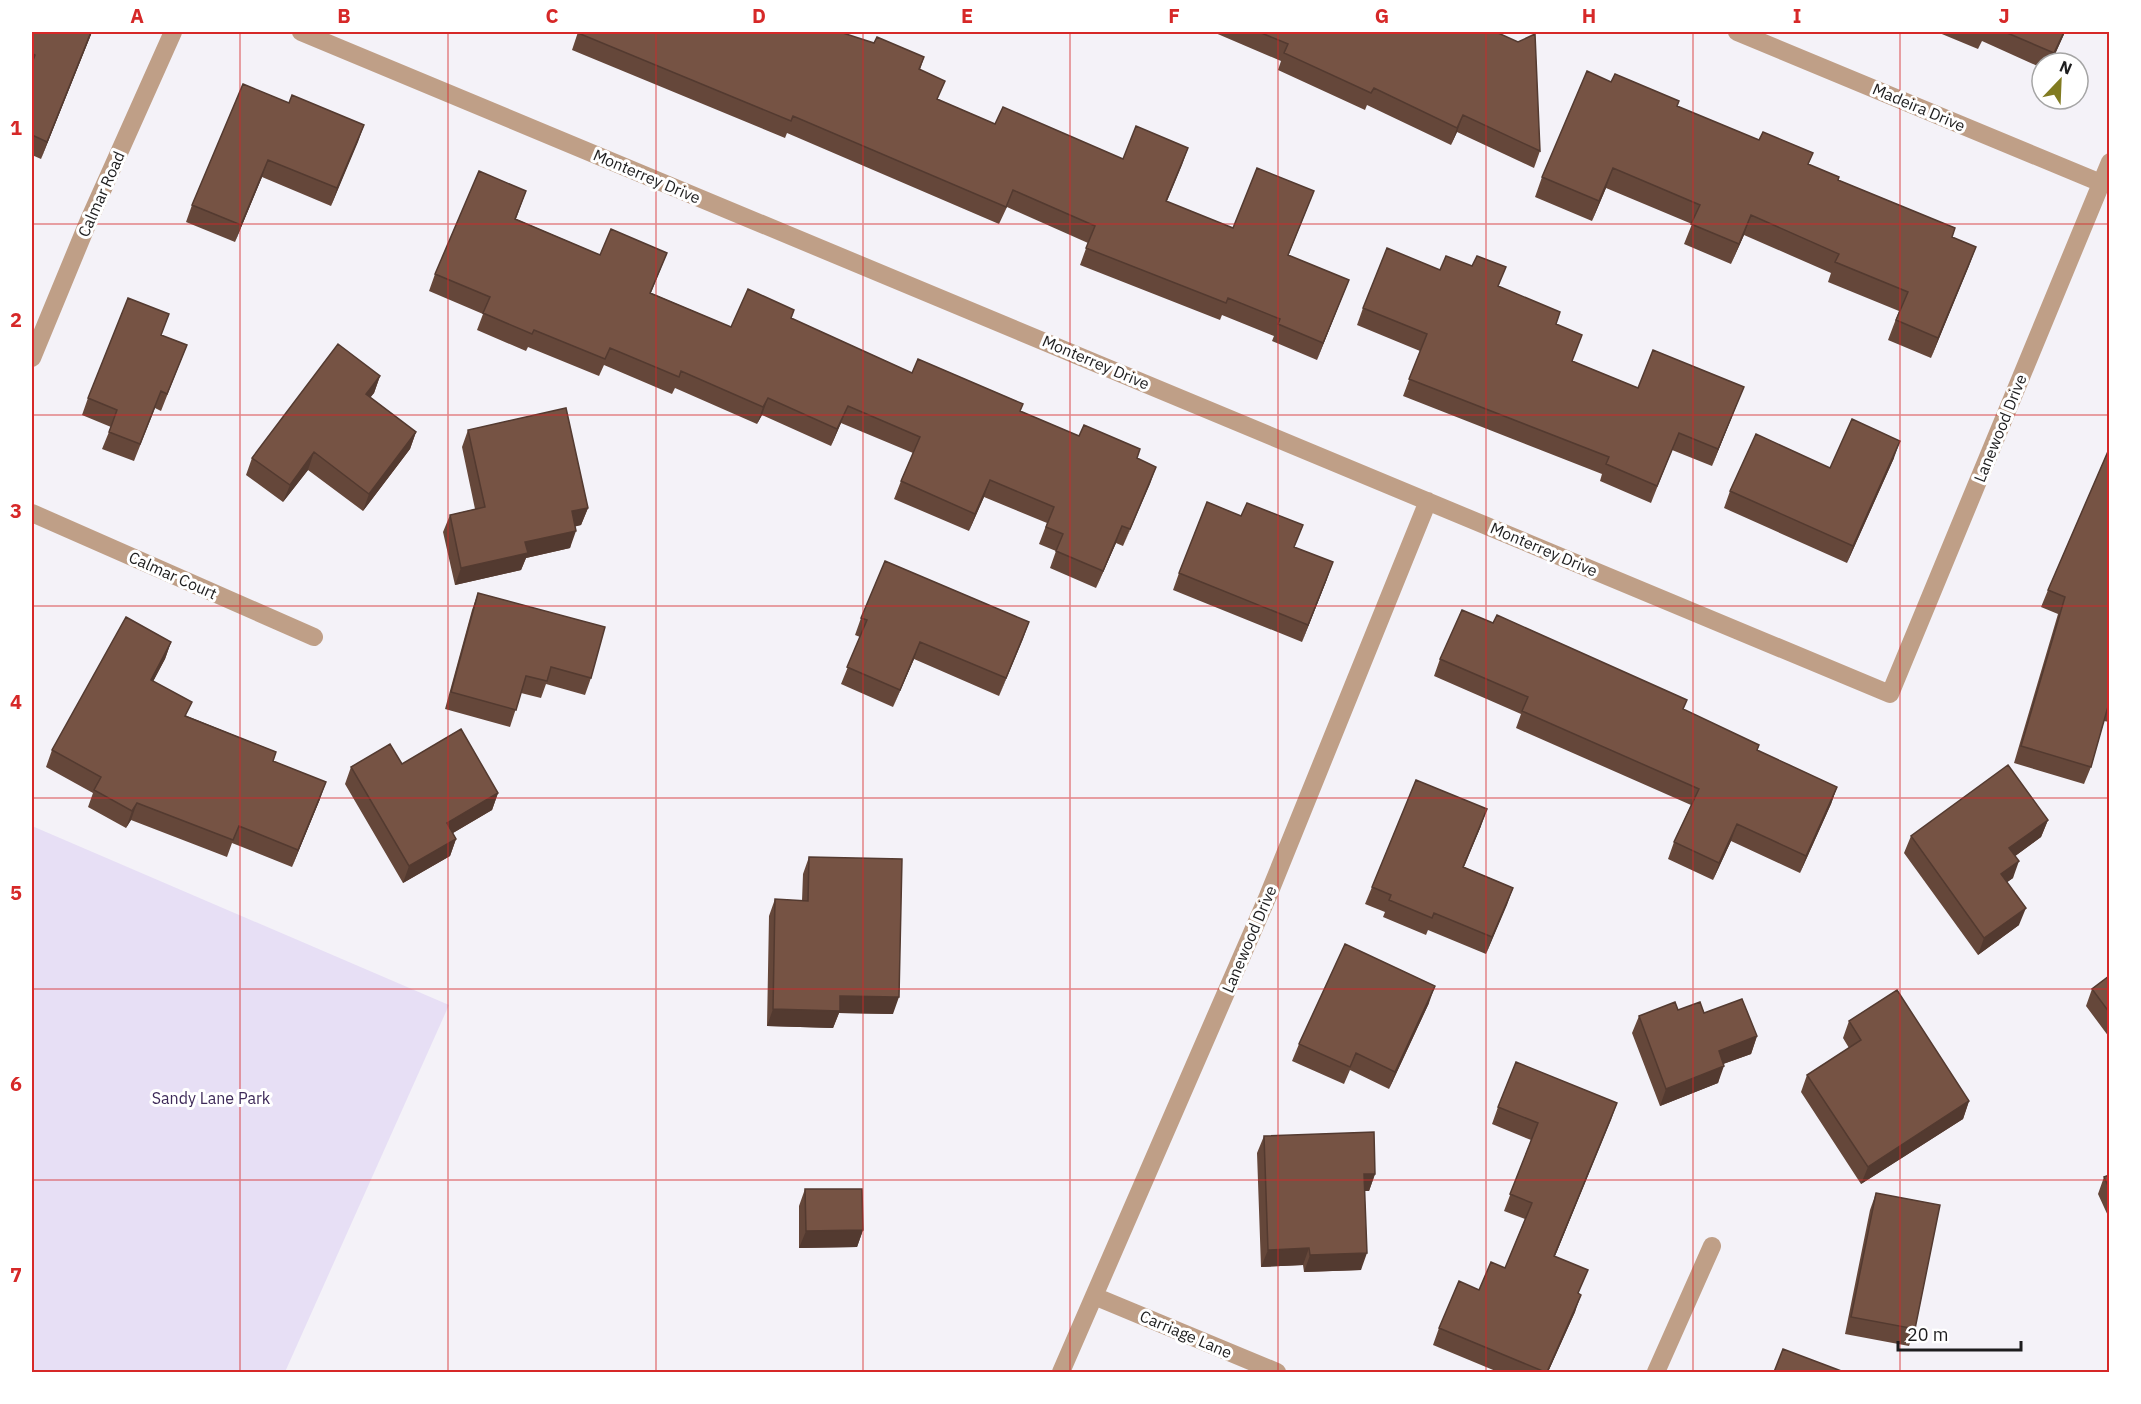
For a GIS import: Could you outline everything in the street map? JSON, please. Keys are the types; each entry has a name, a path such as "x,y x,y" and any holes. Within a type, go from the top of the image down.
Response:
{"street":[{"name":"Calmar Road","path":"32,358 89,220 173,32"},
{"name":"Monterrey Drive","path":"301,32 1890,693"},
{"name":"Madeira Drive","path":"1737,32 2101,183"},
{"name":"Lanewood Drive","path":"1890,693 2109,162"},
{"name":"Lanewood Drive","path":"1061,1372 1268,896 1428,501"},
{"name":"Calmar Court","path":"32,513 314,637"},
{"path":"1656,1372 1712,1246"},
{"name":"Carriage Lane","path":"1094,1296 1278,1372"}],"green space":[{"name":"Sandy Lane Park","path":"32,826 449,1005 285,1372 32,1372"}],"building":[{"path":"32,32 91,32 47,142 32,135 32,63 35,55 32,53"},
{"path":"578,32 840,32 874,43 877,37 924,57 919,69 945,81 937,99 995,124 1003,107 1123,159 1136,126 1188,148 1166,201 1233,228 1257,168 1314,191 1288,255 1349,280 1323,343 1278,324 1280,319 1228,298 1226,303 1086,248 1095,226 1013,190 1006,207 793,116 791,121"},
{"path":"1259,32 1496,32 1518,42 1535,34 1540,151 1463,115 1457,128 1374,88 1371,93 1284,53 1288,44"},
{"path":"2005,32 2064,32 2055,51 2049,51"},
{"path":"1587,71 1611,82 1615,74 1679,101 1677,106 1759,140 1763,132 1813,153 1808,164 1839,177 1838,180 1955,228 1952,237 1976,247 1938,338 1896,320 1908,292 1835,262 1839,254 1751,215 1739,244 1691,224 1700,205 1613,168 1599,201 1542,177"},
{"path":"243,84 289,103 292,95 364,125 337,188 268,160 241,225 192,205"},
{"path":"479,171 526,191 515,219 600,255 611,229 667,253 650,293 731,327 748,289 794,310 791,318 912,373 918,359 1023,404 1020,411 1079,436 1084,425 1140,449 1137,458 1156,467 1130,529 1122,526 1103,571 1056,551 1063,534 1046,527 1054,507 990,480 975,514 901,481 920,437 848,406 837,429 768,398 763,407 681,371 679,377 610,348 605,359 534,330 532,334 483,313 490,297 435,274"},
{"path":"1387,248 1440,270 1446,256 1472,266 1477,256 1506,267 1498,286 1560,312 1556,324 1582,335 1572,361 1638,388 1653,350 1744,387 1718,449 1679,433 1657,486 1606,464 1609,457 1409,379 1427,334 1363,308"},
{"path":"128,298 169,314 161,335 187,345 167,394 161,391 140,444 109,432 117,410 88,398"},
{"path":"338,344 380,376 366,394 416,432 369,494 314,452 290,485 252,458"},
{"path":"566,408 588,508 572,511 576,531 525,542 528,553 461,568 450,515 485,507 468,430"},
{"path":"1852,419 1900,441 1853,546 1730,491 1756,434 1830,468"},
{"path":"2109,449 2109,703 2091,767 2021,746 2065,597 2048,590"},
{"path":"1207,502 1241,516 1247,503 1303,525 1294,547 1333,562 1308,625 1179,573"},
{"path":"885,561 1029,622 1006,678 920,642 900,690 847,667 867,620 861,618"},
{"path":"478,593 605,627 591,678 551,667 547,681 526,676 516,710 451,692"},
{"path":"1462,610 1493,623 1497,615 1687,700 1683,709 1759,745 1757,750 1837,787 1806,856 1737,824 1719,863 1674,842 1699,789 1522,711 1528,697 1440,659"},
{"path":"126,617 171,642 151,680 192,702 185,716 276,752 273,761 326,782 298,850 239,826 233,840 137,803 132,811 94,790 101,777 52,750"},
{"path":"461,729 498,793 447,823 456,839 409,866 351,767 390,744 402,764"},
{"path":"2008,765 2048,820 2009,848 2019,861 2001,874 2026,908 1984,938 1911,836"},
{"path":"1416,780 1487,809 1463,867 1513,888 1492,937 1434,913 1432,918 1389,900 1391,895 1372,887"},
{"path":"809,857 902,859 899,997 840,996 840,1011 773,1009 775,899 808,901"},
{"path":"1345,944 1435,986 1395,1072 1356,1053 1350,1067 1299,1044"},
{"path":"2109,976 2109,1012 2092,989"},
{"path":"1897,990 1969,1101 1868,1167 1807,1075 1861,1040 1849,1021"},
{"path":"1742,999 1757,1036 1719,1051 1724,1066 1666,1089 1639,1016 1675,1002 1678,1010 1700,1002 1704,1013"},
{"path":"1516,1062 1617,1103 1554,1256 1588,1270 1578,1293 1581,1295 1547,1372 1439,1328 1459,1281 1479,1290 1491,1262 1505,1268 1532,1203 1510,1194 1538,1123 1498,1107"},
{"path":"1374,1132 1375,1174 1364,1174 1367,1253 1310,1255 1309,1248 1268,1250 1264,1136"},
{"path":"2109,1175 2109,1188 2104,1177"},
{"path":"805,1189 862,1189 863,1230 806,1231"},
{"path":"1876,1193 1940,1205 1915,1329 1851,1317"},
{"path":"1783,1349 1844,1372 1774,1372"}]}
